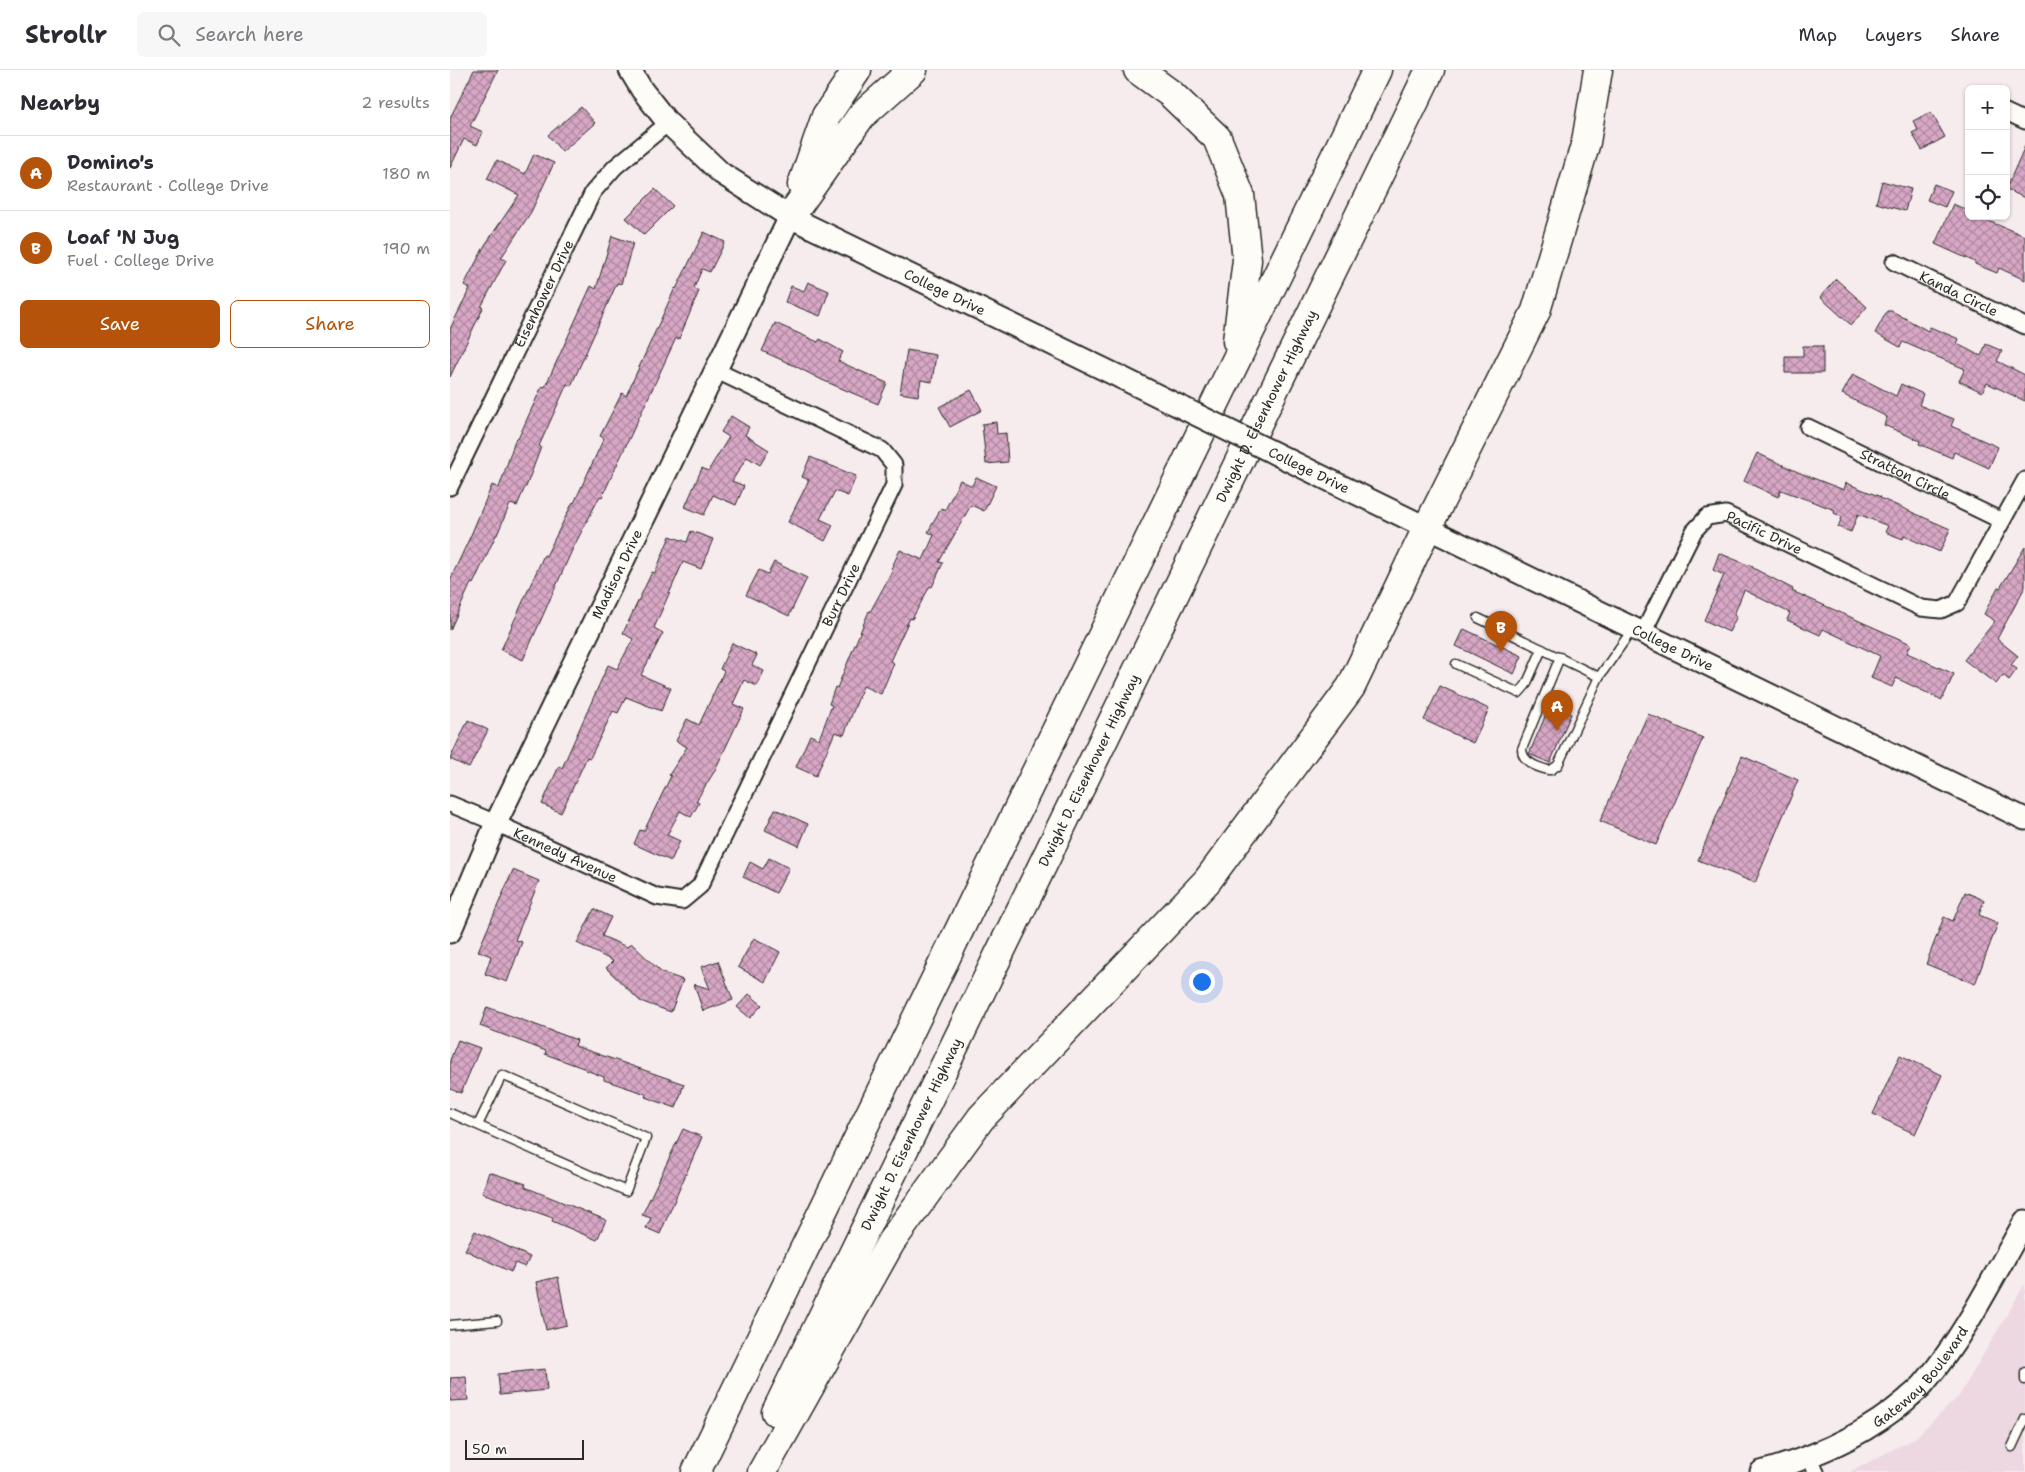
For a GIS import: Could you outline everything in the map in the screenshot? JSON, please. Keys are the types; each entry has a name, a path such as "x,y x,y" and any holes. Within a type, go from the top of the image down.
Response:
{"highway":[{"path":"790,218 826,116 857,70"},
{"path":"790,218 861,116 913,70"},
{"path":"1138,70 1171,94 1217,138 1240,195 1247,260 1235,361"},
{"path":"696,1472 1377,70"},
{"name":"Dwight D. Eisenhower Highway","path":"747,1472 1430,70"},
{"path":"762,1472 891,1242 981,1118 1206,881 1352,687 1427,528 1536,311 1586,142 1598,70"}],"main road":[{"name":"College Drive","path":"630,70 642,90 668,122 721,173 790,218 2025,819"},
{"name":"Madison Drive","path":"450,932 496,823 714,370 790,218"},
{"name":"Gateway Boulevard","path":"1761,1472 1789,1464 1813,1464 1890,1413 1925,1383 1964,1328 2025,1221"}],"street":[{"path":"2010,114 2025,121"},
{"name":"Eisenhower Drive","path":"450,486 593,192 615,167 668,122"},
{"name":"Kanda Circle","path":"1894,262 2025,326"},
{"name":"Burr Drive","path":"682,901 700,886 894,485 894,465 882,450 714,370"},
{"name":"Stratton Circle","path":"1808,427 2002,521"},
{"path":"2002,521 2025,480"},
{"name":"Pacific Drive","path":"1638,630 1694,531 1707,517 1726,514 1921,608 1941,610 1957,603 2002,521"},
{"name":"Kennedy Avenue","path":"450,804 658,897 682,901"}],"lane":[{"path":"1478,618 1599,677"},
{"path":"1560,657 1523,744 1523,758 1538,766 1552,770 1558,765 1599,677 1638,630"},
{"path":"1456,664 1519,693 1526,685 1542,649"},
{"path":"450,1113 478,1126 626,1191 646,1138 502,1076 478,1126"},
{"path":"450,1325 496,1321"},
{"path":"2025,1372 2025,1380"},
{"path":"2012,1447 2025,1419"}],"shaded area":[{"path":"2025,1284 2025,1472 1850,1472 1915,1438 1959,1396"}],"building":[{"path":"474,70 498,70 470,126 483,132 477,145 464,139 450,168 450,118"},
{"path":"581,107 595,123 562,152 548,135"},
{"path":"1931,112 1945,137 1922,150 1912,133 1918,130 1913,121"},
{"path":"2025,146 2025,198 2010,191 2010,180"},
{"path":"534,154 554,163 531,212 501,258 506,260 481,307 483,308 450,377 450,329 470,288 464,285 485,245 519,195 487,179 497,160 525,174"},
{"path":"1882,181 1911,189 1905,211 1876,203"},
{"path":"1934,184 1952,191 1945,207 1927,200"},
{"path":"655,189 673,206 644,235 626,218"},
{"path":"1953,204 1965,209 1965,220 1986,220 2025,236 2025,280 1999,268 1997,273 1935,244"},
{"path":"704,232 725,242 710,272 702,269 694,288 699,291 679,339 676,338 602,497 600,496 573,548 523,660 501,650 544,555 546,556 574,503 604,438 600,436 622,393 626,396 675,288"},
{"path":"612,236 633,243 621,284 617,283 571,386 567,384 539,446 541,447 517,506 510,504 497,535 473,584 471,583 450,630 450,580 492,485 499,488 516,438 518,439 542,386 545,387 591,286 596,289"},
{"path":"1836,279 1867,307 1851,325 1820,297"},
{"path":"808,282 829,291 820,316 785,302 791,286 804,291"},
{"path":"1887,311 1892,311 1928,331 1930,327 1959,339 1957,344 1981,356 1986,344 2002,351 1997,361 2025,375 2025,401 1987,383 1982,392 1959,381 1965,369 1903,342 1900,347 1875,333"},
{"path":"775,323 818,342 820,339 843,352 838,361 887,383 878,404 762,351"},
{"path":"1803,346 1823,346 1823,373 1785,373 1785,356 1803,356"},
{"path":"907,350 936,355 932,382 921,380 918,396 900,393"},
{"path":"1853,374 1896,396 1901,384 1923,394 1919,405 1954,419 1951,426 1998,447 1989,468 1954,452 1952,458 1919,444 1920,441 1884,425 1887,417 1842,394"},
{"path":"971,390 982,410 950,427 939,407"},
{"path":"731,416 749,427 745,435 769,450 760,465 747,457 732,481 744,486 736,505 713,495 704,515 685,507 702,468 708,471 729,437 721,432"},
{"path":"996,422 997,434 1006,433 1008,462 986,464 982,424"},
{"path":"1757,453 1800,473 1844,490 1846,483 1950,529 1940,552 1904,536 1903,539 1885,532 1888,526 1858,514 1851,532 1838,527 1842,517 1834,513 1835,510 1781,490 1778,497 1744,481"},
{"path":"810,457 856,476 848,496 835,491 820,519 833,525 825,541 788,522 809,480 802,477"},
{"path":"976,477 996,486 984,511 971,505 939,562 943,563 932,587 930,586 912,619 910,618 890,661 894,663 881,694 863,686 844,735 835,732 816,776 796,767 810,735 819,739 832,705 829,704 835,687 837,688 869,611 893,570 891,569 900,550 923,560 934,535 928,532 941,508 945,510 960,480 972,486"},
{"path":"691,531 713,539 701,569 683,562 654,628 663,633 641,675 671,688 661,711 626,697 618,713 613,711 590,758 587,757 561,813 542,804 559,766 562,768 608,665 617,669 633,639 623,633 652,572 655,573 670,536 687,542"},
{"path":"2025,547 2025,587 1997,639 2018,656 2011,665 2017,669 2009,680 2003,675 1996,684 1964,660 1995,621 1984,614 1998,587 2000,588"},
{"path":"1719,553 1753,567 1793,589 1792,591 1911,644 1907,653 1954,674 1942,700 1896,678 1892,687 1871,678 1880,656 1823,629 1820,635 1787,620 1790,613 1744,590 1734,615 1737,616 1729,632 1704,620 1724,575 1713,570"},
{"path":"774,562 807,578 789,616 746,595 759,570 768,574"},
{"path":"1464,629 1522,656 1514,674 1456,646"},
{"path":"732,643 757,655 752,665 764,671 757,686 744,680 733,704 744,709 714,772 696,801 699,803 691,817 680,811 667,835 680,841 671,861 634,844 640,830 644,831 671,776 669,775 687,747 676,741 687,719 699,725 724,671 720,669"},
{"path":"1440,686 1489,709 1473,743 1424,720"},
{"path":"1550,705 1571,714 1550,763 1529,754"},
{"path":"1648,714 1703,738 1656,845 1600,821"},
{"path":"468,720 488,730 469,768 450,759"},
{"path":"1742,756 1798,780 1755,883 1698,860"},
{"path":"775,809 808,824 799,846 765,830"},
{"path":"769,858 789,868 776,893 743,877 750,862 763,869"},
{"path":"513,870 539,881 515,940 522,942 507,982 485,974 491,956 478,951"},
{"path":"1965,892 1984,900 1979,915 1998,923 1975,984 1926,964 1944,917 1953,921"},
{"path":"594,909 611,917 602,936 627,947 631,943 661,972 683,980 671,1012 640,1001 606,968 613,961 577,943"},
{"path":"754,938 780,952 765,982 738,967"},
{"path":"718,961 733,1000 703,1011 694,984 710,989 701,967"},
{"path":"749,994 762,1005 750,1018 737,1007"},
{"path":"487,1007 577,1040 575,1046 684,1084 676,1108 645,1097 646,1094 604,1080 604,1077 586,1069 545,1054 546,1051 480,1026"},
{"path":"458,1040 480,1048 461,1093 450,1089 450,1060"},
{"path":"1900,1055 1942,1075 1915,1134 1873,1114"},
{"path":"683,1129 702,1137 660,1234 646,1228 651,1218 642,1215"},
{"path":"489,1172 526,1184 525,1187 606,1220 597,1240 552,1221 553,1218 482,1193"},
{"path":"475,1231 530,1257 525,1267 515,1263 511,1272 465,1250"},
{"path":"558,1277 567,1325 546,1330 536,1282"},
{"path":"545,1369 547,1390 500,1395 498,1374"},
{"path":"466,1377 468,1400 450,1401 450,1378"}],"place":[{"name":"Loaf 'N Jug","path":"1501,652"},
{"name":"Domino's","path":"1557,731"}]}
